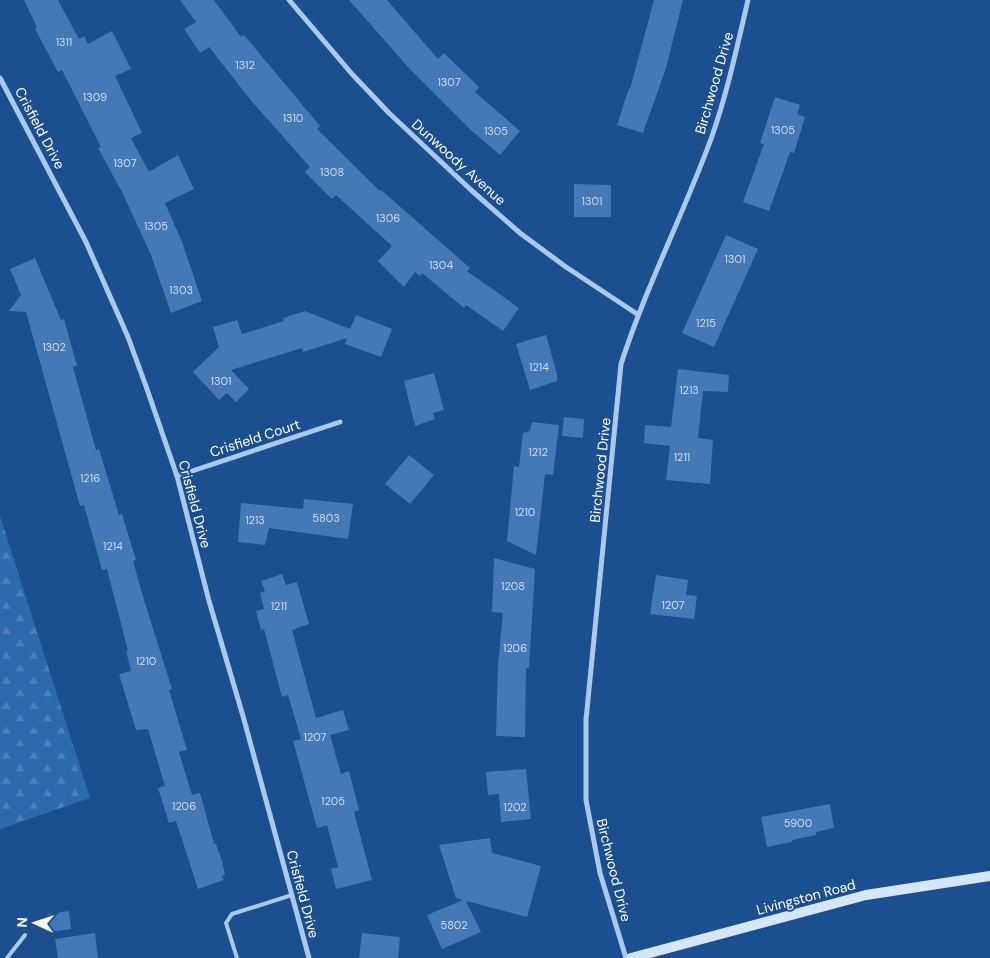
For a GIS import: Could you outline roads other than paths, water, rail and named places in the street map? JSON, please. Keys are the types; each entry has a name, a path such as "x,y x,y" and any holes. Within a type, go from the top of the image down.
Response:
{"main road":[{"name":"Livingston Road","path":"631,958 866,895 990,876"}],"street":[{"name":"Dunwoody Avenue","path":"289,0 352,74 389,113 472,190 520,233 638,314"},
{"name":"Birchwood Drive","path":"626,958 600,872 586,800 586,720 622,364 638,314 674,234 711,137 734,61 748,0"},
{"name":"Crisfield Drive","path":"0,78 86,242 108,291 140,372 177,476 209,601 243,716 309,958"},
{"name":"Crisfield Court","path":"177,476 340,422"}],"lane":[{"path":"237,958 226,923 232,914 292,895"},
{"path":"7,958 25,935"}]}
